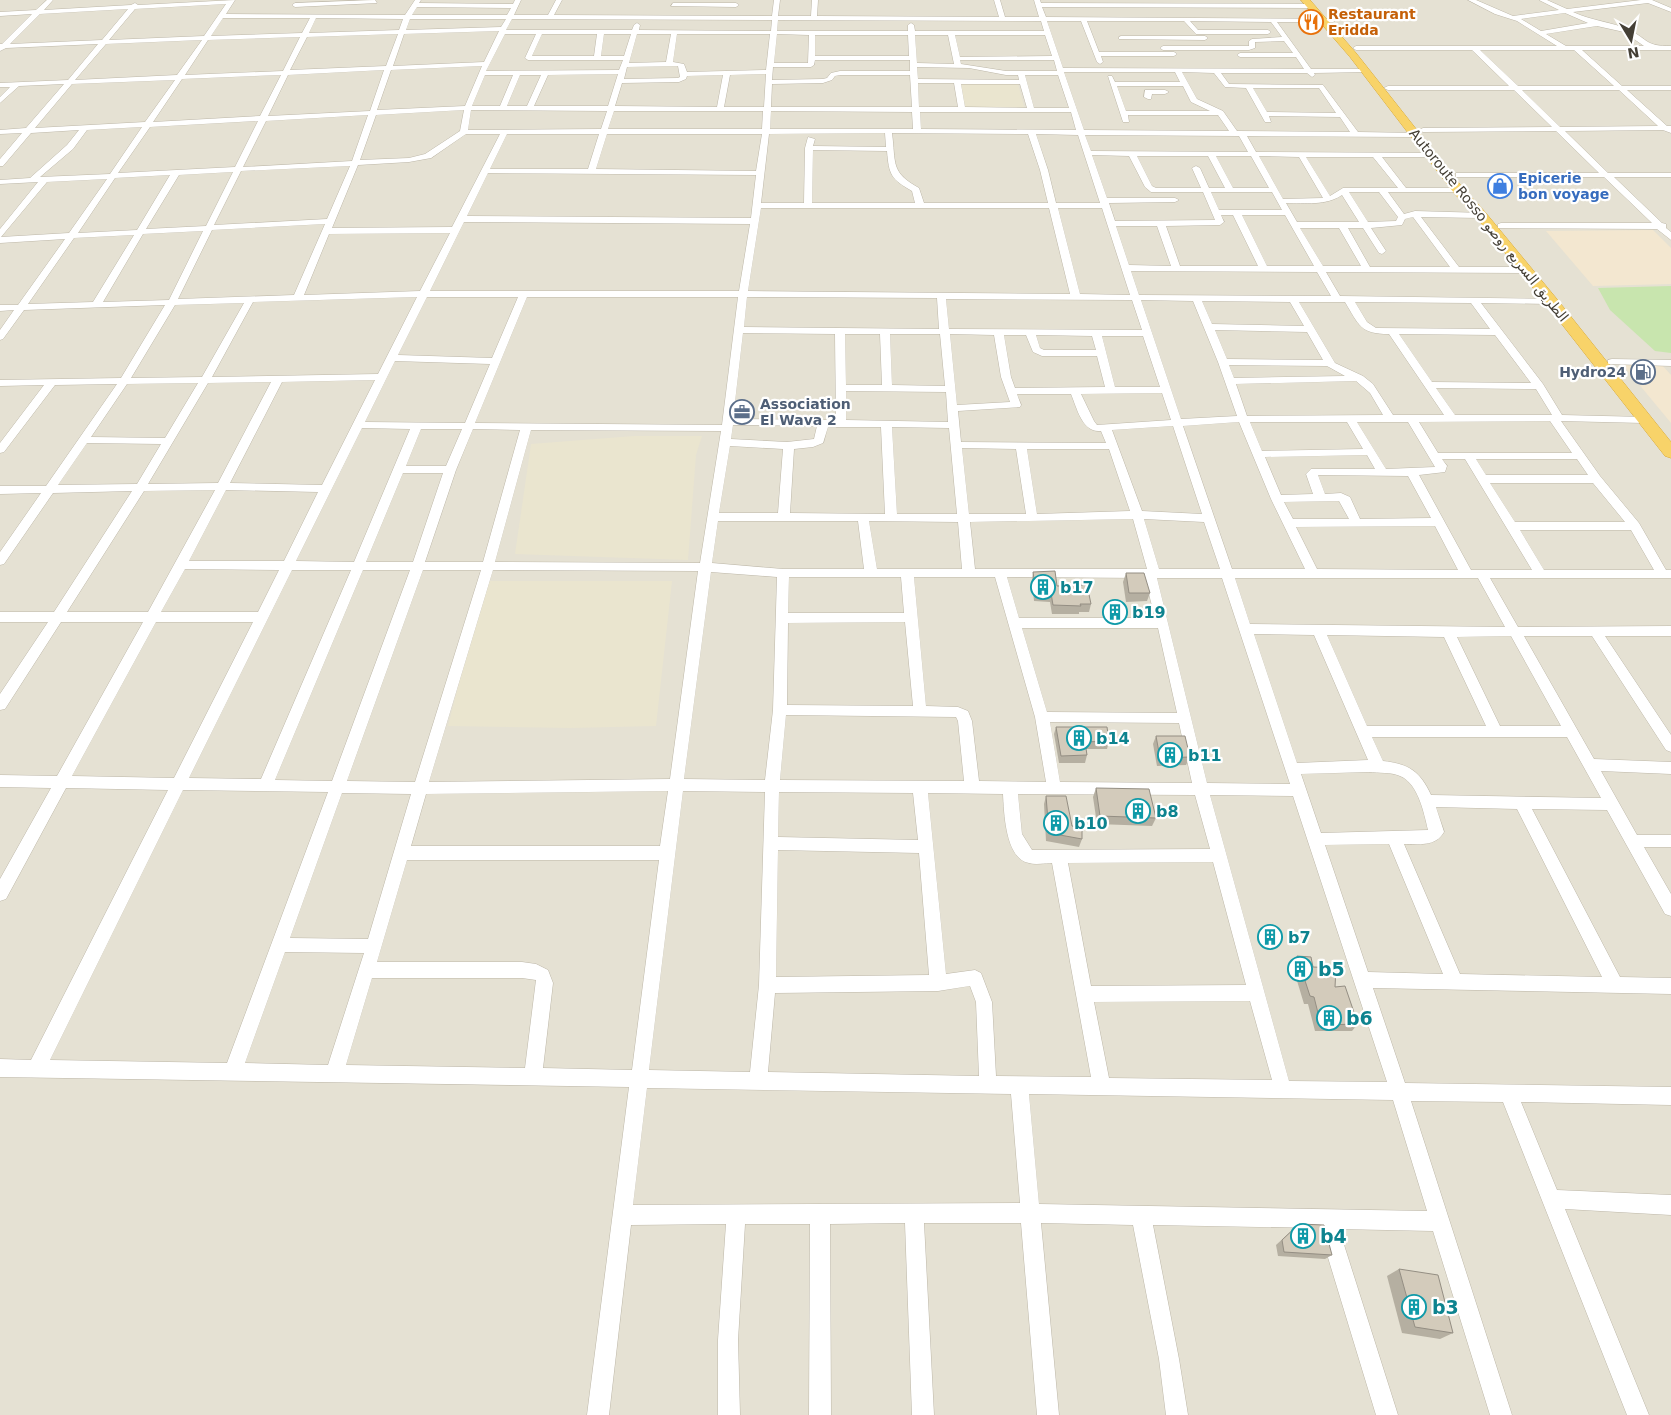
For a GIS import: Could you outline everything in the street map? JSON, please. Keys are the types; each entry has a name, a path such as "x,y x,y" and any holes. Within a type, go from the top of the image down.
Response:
{"highway":[{"name":"Autoroute Rosso الطريق السريع روصو","path":"1310,2 1356,48 1388,88 1481,215 1671,453"},
{"name":"Autoroute Rosso الطريق السريع روصو","path":"1328,20 1365,71 1420,132 1431,155 1501,226 1671,435"}],"street":[{"path":"1,48 50,0"},
{"path":"0,164 31,130 139,0"},
{"path":"550,17 559,0"},
{"path":"598,1415 667,853 705,567 725,442 743,294 755,221 766,131 769,73 777,0"},
{"path":"814,18 815,0"},
{"path":"997,0 1002,18"},
{"path":"1471,0 1512,18 1566,48"},
{"path":"1542,0 1600,24 1626,31 1651,48"},
{"path":"0,14 133,8 182,2 232,1"},
{"path":"0,337 112,178 146,124 232,1"},
{"path":"284,16 297,2 375,1 372,16"},
{"path":"1512,18 1651,1 1671,10"},
{"path":"469,17 477,2"},
{"path":"670,17 674,2 736,3 733,18"},
{"path":"1310,2 1037,2 1399,1092 1501,1415"},
{"path":"1167,2 1176,19"},
{"path":"298,298 354,165 407,16 416,3 517,3 482,73 468,108 464,132"},
{"path":"221,16 1042,18 1116,22 1150,22 1176,19 1328,20"},
{"path":"0,561 124,381 172,302 314,16"},
{"path":"591,172 640,17"},
{"path":"911,18 917,132"},
{"path":"1083,19 1097,54 1113,84 1131,133"},
{"path":"1185,19 1193,31 1214,35"},
{"path":"1272,19 1356,135"},
{"path":"1540,33 1600,24"},
{"path":"1557,30 1572,37"},
{"path":"1094,47 1118,46 1123,43 1119,31 1154,31 1165,51"},
{"path":"1,48 104,42 402,32 1046,33"},
{"path":"503,107 540,32"},
{"path":"597,58 601,32"},
{"path":"669,64 674,32"},
{"path":"1158,38 1281,32"},
{"path":"769,73 812,64 812,33"},
{"path":"951,33 957,62"},
{"path":"1011,33 1014,42"},
{"path":"1214,35 1225,55 1299,55"},
{"path":"1097,54 1165,51 1188,54 1185,38"},
{"path":"1188,48 1252,48 1254,40 1287,39"},
{"path":"1356,48 1566,48 1578,44 1595,48 1669,49"},
{"path":"1578,44 1620,88 1669,130"},
{"path":"1474,48 1671,237"},
{"path":"1016,50 1019,58"},
{"path":"528,58 597,58 625,65"},
{"path":"811,58 914,65"},
{"path":"684,74 769,73 823,81 830,79 833,74 840,73 914,65 1019,58 1059,67 1105,70 1365,71"},
{"path":"957,62 1000,72 1021,73 1059,67"},
{"path":"1193,62 1197,70"},
{"path":"1230,63 1234,70"},
{"path":"0,85 486,64"},
{"path":"482,73 545,73 625,65 681,64 684,74 684,78 679,80 620,81"},
{"path":"1177,70 1194,100 1220,113 1253,154 1337,299"},
{"path":"1216,70 1225,85 1321,86"},
{"path":"530,107 545,73"},
{"path":"720,109 727,73"},
{"path":"1021,73 1031,110"},
{"path":"914,81 1024,82"},
{"path":"957,82 962,110"},
{"path":"1113,84 1187,88"},
{"path":"0,101 16,85"},
{"path":"1248,86 1276,134"},
{"path":"1148,97 1148,92 1187,88"},
{"path":"1388,88 1671,88"},
{"path":"0,132 503,107 556,109 1074,110"},
{"path":"1124,113 1220,113"},
{"path":"1265,114 1340,115"},
{"path":"31,181 70,147 85,127"},
{"path":"0,182 354,165 422,158 464,132 605,130 1356,135 1559,129 1669,130"},
{"path":"36,1069 505,131"},
{"path":"808,205 809,148 814,131"},
{"path":"888,131 893,172 904,183 916,190 920,205"},
{"path":"1031,132 1044,170 1051,206 1076,298"},
{"path":"809,148 890,149"},
{"path":"1087,153 1431,155"},
{"path":"1132,153 1151,189 1274,190"},
{"path":"1211,154 1230,190"},
{"path":"1301,154 1328,199"},
{"path":"1375,154 1404,189"},
{"path":"1196,168 1216,212 1231,223 1264,268"},
{"path":"485,171 760,173"},
{"path":"96,305 175,174"},
{"path":"1280,201 1328,199 1338,195 1343,190 1404,189 1459,183 1606,176 1671,175"},
{"path":"0,235 44,180"},
{"path":"1171,190 1180,212"},
{"path":"1343,190 1382,250"},
{"path":"1381,190 1402,217"},
{"path":"757,204 1051,206 1104,204 1180,212 1231,223"},
{"path":"1111,224 1161,224 1180,212"},
{"path":"1216,212 1288,213"},
{"path":"1231,223 1236,212"},
{"path":"1402,217 1415,214 1481,215"},
{"path":"1415,214 1457,270"},
{"path":"1295,225 1399,223 1402,217"},
{"path":"0,240 330,221"},
{"path":"326,231 458,225 755,221"},
{"path":"1161,224 1176,268"},
{"path":"1342,225 1367,269"},
{"path":"1501,226 1671,226"},
{"path":"1126,268 1526,270"},
{"path":"0,308 423,294 743,294 1551,301"},
{"path":"233,1072 418,566 450,470 524,294"},
{"path":"941,296 969,573"},
{"path":"1197,299 1223,362 1243,419 1277,499 1313,574"},
{"path":"1294,299 1330,363 1336,370 1360,379 1374,391 1390,419"},
{"path":"0,705 140,488 206,380 250,300"},
{"path":"1349,300 1368,329 1498,332"},
{"path":"1474,301 1539,386 1556,418 1580,456 1634,526 1667,575"},
{"path":"1209,327 1310,329"},
{"path":"739,330 1147,333"},
{"path":"840,330 841,423"},
{"path":"885,330 887,388"},
{"path":"952,408 1016,405 1006,377 998,331"},
{"path":"1392,331 1452,419"},
{"path":"1030,332 1036,350 1042,353 1102,353"},
{"path":"1096,332 1111,390"},
{"path":"391,358 496,361"},
{"path":"1223,362 1330,363"},
{"path":"1612,362 1671,363"},
{"path":"0,383 381,377"},
{"path":"0,894 182,565 278,379"},
{"path":"1229,380 1360,379"},
{"path":"0,450 52,382"},
{"path":"1428,385 1539,386"},
{"path":"840,388 951,388"},
{"path":"1011,391 1166,390"},
{"path":"1075,391 1089,423 1095,428 1243,419 1556,418 1644,420"},
{"path":"1320,497 1313,481 1313,471 1412,472 1441,470 1441,466 1412,419"},
{"path":"1351,420 1382,472"},
{"path":"725,442 789,445 817,443 822,423"},
{"path":"357,425 526,428 822,423 954,425"},
{"path":"886,424 891,518"},
{"path":"266,784 299,702 359,567 416,427"},
{"path":"1106,427 1139,515 1201,789 1283,1090"},
{"path":"334,1074 488,566 526,428"},
{"path":"84,440 168,441"},
{"path":"784,517 789,445"},
{"path":"956,445 1113,446"},
{"path":"1021,445 1032,518"},
{"path":"1259,454 1371,452"},
{"path":"1435,456 1580,456"},
{"path":"1469,456 1541,574"},
{"path":"400,469 450,470"},
{"path":"1412,472 1467,574"},
{"path":"1482,479 1596,479"},
{"path":"0,490 224,486 327,489"},
{"path":"1277,499 1344,498 1356,522"},
{"path":"713,517 1032,518 1139,515 1209,518"},
{"path":"863,518 871,573"},
{"path":"1289,523 1440,522"},
{"path":"1511,526 1634,526"},
{"path":"182,565 705,567 783,573 1667,575"},
{"path":"758,1081 766,985 772,786 780,710 783,573"},
{"path":"907,573 920,711"},
{"path":"1000,573 1042,717 1054,788"},
{"path":"1482,574 1671,909"},
{"path":"0,617 262,617"},
{"path":"782,618 912,617"},
{"path":"1014,623 1163,622"},
{"path":"1246,630 1448,632 1671,631"},
{"path":"1318,630 1378,767"},
{"path":"1595,631 1671,746"},
{"path":"1448,632 1496,732"},
{"path":"780,710 958,712 963,715 972,788"},
{"path":"1042,717 1185,718"},
{"path":"1361,731 1571,732"},
{"path":"1590,765 1671,768"},
{"path":"1292,769 1378,767 1393,768 1409,773 1419,785 1435,828 1434,836 1430,837 1316,840"},
{"path":"0,781 338,785 420,788 677,785 1299,790"},
{"path":"920,787 938,983"},
{"path":"1010,788 1018,846 1029,857 1219,855"},
{"path":"1426,801 1612,804"},
{"path":"1521,802 1615,985"},
{"path":"1394,838 1455,982"},
{"path":"1633,841 1671,840"},
{"path":"770,844 926,847"},
{"path":"402,853 667,853"},
{"path":"1059,858 1102,1087"},
{"path":"281,945 374,946"},
{"path":"366,970 522,970 536,972 542,976 545,983 532,1077"},
{"path":"766,985 938,983 975,978 984,1002 988,1085"},
{"path":"1362,980 1671,986"},
{"path":"1084,994 1257,993"},
{"path":"0,1068 1671,1096"},
{"path":"1019,1085 1048,1415"},
{"path":"1509,1094 1638,1415"},
{"path":"1551,1199 1671,1205"},
{"path":"914,1213 923,1415"},
{"path":"623,1214 1030,1213 1440,1221"},
{"path":"729,1415 728,1340 736,1214"},
{"path":"820,1214 820,1415"},
{"path":"1141,1215 1169,1359 1177,1415"},
{"path":"1326,1219 1387,1415"}],"shaded area":[{"path":"0,0 1671,0 1671,1415 0,1415"},
{"path":"961,84 1018,84 1025,110 965,110"},
{"path":"1653,230 1671,248 1671,284 1593,286 1546,231"},
{"path":"1623,365 1662,365 1671,375 1671,423"},
{"path":"634,436 702,436 696,455 688,560 515,554 531,444"},
{"path":"485,581 672,581 656,726 571,728 448,726"}],"green space":[{"path":"1671,286 1671,353 1655,351 1610,310 1598,288"}],"building":[{"path":"1055,571 1057,586 1087,585 1091,604 1080,604 1081,606 1053,605 1051,593 1036,592 1033,572"},
{"path":"1126,573 1144,573 1150,593 1129,593"},
{"path":"1056,727 1107,727 1109,741 1085,742 1087,755 1061,756"},
{"path":"1156,736 1185,736 1190,757 1160,758"},
{"path":"1096,788 1149,789 1156,818 1100,816"},
{"name":"b10","path":"1046,796 1066,796 1072,826 1082,828 1082,839 1049,833"},
{"path":"1297,956 1311,957 1313,967 1336,968 1335,987 1345,986 1358,1024 1321,1025 1314,997 1310,996"},
{"name":"b4","path":"1299,1224 1324,1225 1332,1255 1284,1252 1282,1240"},
{"path":"1399,1269 1438,1275 1453,1333 1415,1327"}],"place":[{"name":"Restaurant Eridda","path":"1311,22"},
{"name":"Epicerie bon voyage","path":"1500,186"},
{"name":"Hydro24","path":"1643,372"},
{"name":"Association El Wava 2","path":"742,412"},
{"name":"b17","path":"1043,587"},
{"name":"b19","path":"1115,612"},
{"name":"b14","path":"1079,738"},
{"name":"b11","path":"1170,755"},
{"name":"b8","path":"1138,811"},
{"name":"b10","path":"1056,823"},
{"name":"b7","path":"1270,937"},
{"name":"b5","path":"1300,969"},
{"name":"b6","path":"1329,1018"},
{"name":"b4","path":"1303,1236"},
{"name":"b3","path":"1414,1307"}]}
